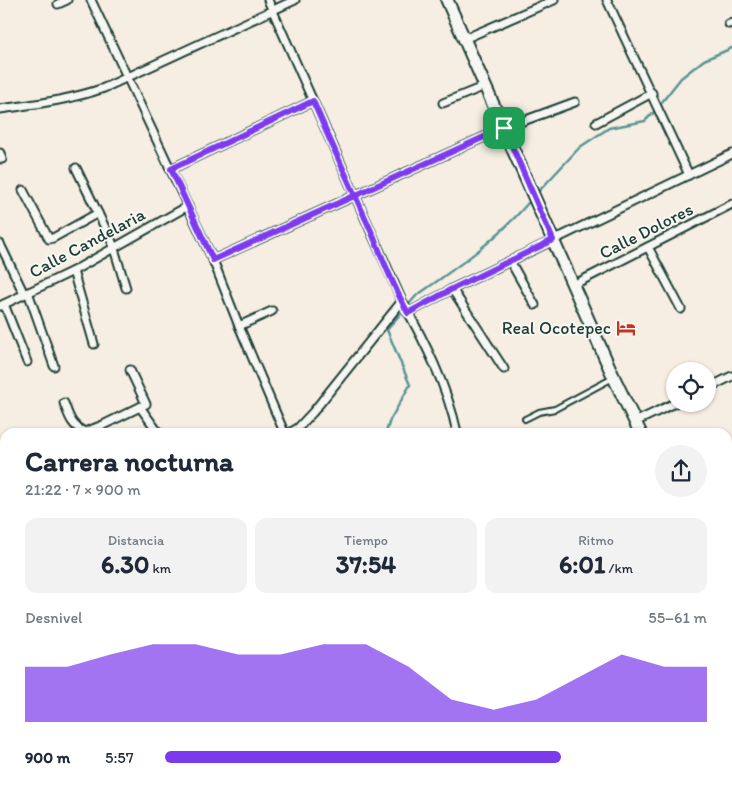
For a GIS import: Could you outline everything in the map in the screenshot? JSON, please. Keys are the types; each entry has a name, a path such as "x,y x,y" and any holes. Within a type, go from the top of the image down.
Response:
{"main road":[{"path":"447,0 637,427"}],"street":[{"path":"58,4 67,0"},
{"path":"91,0 213,260 282,428"},
{"path":"268,0 402,301 445,389 456,428"},
{"path":"0,109 80,96 128,78 295,0"},
{"path":"464,39 554,0"},
{"path":"607,0 689,175"},
{"path":"443,103 485,86"},
{"path":"596,123 652,93"},
{"path":"171,169 313,101"},
{"path":"213,260 504,128 575,102"},
{"path":"408,313 452,289 732,154"},
{"path":"76,168 114,248 126,288"},
{"path":"24,190 49,238 53,238 98,213"},
{"name":"Calle Dolores","path":"573,285 732,204"},
{"name":"Calle Candelaria","path":"2,305 73,271 188,206"},
{"path":"0,244 26,293 54,366"},
{"path":"648,247 681,309"},
{"path":"510,261 535,305"},
{"path":"73,271 94,344"},
{"path":"452,289 504,369"},
{"path":"298,428 402,301"},
{"path":"2,305 26,362"},
{"path":"239,326 272,310"},
{"path":"95,428 146,404 130,370"},
{"path":"716,384 732,376"},
{"path":"64,403 71,422 76,428"},
{"path":"140,407 155,428"},
{"path":"637,427 666,409"}],"lane":[{"path":"525,419 538,412 555,410 614,378"}],"waterway":[{"path":"662,102 681,78 704,60 732,48"},
{"path":"539,191 580,147 609,128 645,121 654,112"},
{"path":"410,303 416,296 490,241 529,202"},
{"path":"387,428 410,385 387,330 401,313"}],"place":[{"name":"Real Ocotepec","path":"626,328"}],"route":[{"path":"504,128 355,195 213,260 171,169 313,101 355,195 378,248 408,313 452,289 553,240 504,128"}]}
